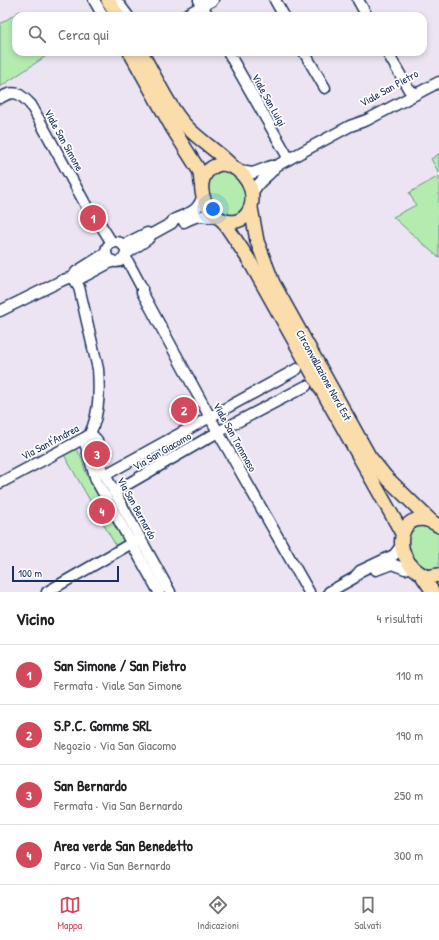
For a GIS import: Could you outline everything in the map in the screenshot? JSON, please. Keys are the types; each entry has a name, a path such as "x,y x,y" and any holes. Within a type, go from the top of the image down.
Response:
{"main road":[{"path":"104,0 110,12"},
{"path":"114,1 117,12"},
{"path":"132,56 173,129 200,172 202,189 211,211 219,218 230,222 238,221 245,216 251,208 253,199 252,193 244,176 225,158 196,136 174,111 143,56"},
{"path":"202,189 205,174 209,169 221,164 236,168"},
{"name":"Circonvallazione Nord Est","path":"251,208 256,241 273,283 369,456 386,477 435,523"},
{"name":"Circonvallazione Nord Est","path":"219,218 248,260 402,540 404,555 434,592"},
{"name":"Circonvallazione Nord Est","path":"402,540 410,523 415,520 420,519 435,523"},
{"path":"416,571 427,578 439,575"}],"street":[{"path":"94,0 101,12"},
{"path":"189,12 201,3 214,0"},
{"path":"275,0 282,12"},
{"path":"358,0 365,12"},
{"path":"114,1 121,12"},
{"path":"114,1 122,6 126,12"},
{"path":"201,3 206,12"},
{"name":"Viale San Luigi","path":"230,56 289,159"},
{"path":"306,56 325,88"},
{"path":"390,56 412,92"},
{"name":"Viale San Pietro","path":"276,166 354,124 357,125 392,107 439,75"},
{"name":"Viale San Pietro","path":"354,124 354,121 412,92 439,82"},
{"name":"Viale San Simone","path":"0,98 12,93 19,94 30,105 94,218 97,219 108,248 108,258 121,256"},
{"path":"236,168 253,173 271,166 276,166"},
{"path":"252,193 276,166"},
{"path":"0,311 64,280 73,277 81,278 121,256 148,233 152,234 172,223 173,220 189,214 199,207 202,189"},
{"path":"172,223 175,225 201,216 219,218"},
{"path":"73,277 76,272 118,242 121,256"},
{"name":"Viale San Tommaso","path":"121,256 127,272 138,291 142,292 218,432 309,592"},
{"name":"Via San Bernardo","path":"73,277 79,286 98,369 99,399 94,428 85,443 96,480 170,592"},
{"name":"Via San Giacomo","path":"105,475 297,369"},
{"name":"Via San Giacomo","path":"114,492 218,432 306,386"},
{"name":"Via San Bernardo","path":"91,434 96,440 97,454 105,475 159,592"},
{"name":"Via Sant'Andrea","path":"0,483 91,434"},
{"path":"329,592 354,578 360,571 394,555 402,540"},
{"path":"47,592 136,541"},
{"path":"354,578 360,578 392,564 404,569 416,571"}],"green space":[{"path":"12,16 12,56 46,56 0,87 0,24"},
{"path":"439,154 439,173 431,159"},
{"path":"223,168 241,178 249,199 238,217 218,213 206,195 209,176"},
{"path":"439,176 439,258 393,217 416,205 409,193"},
{"path":"74,447 81,456 89,480 124,541 116,546 63,453"},
{"path":"422,523 439,531 439,571 428,573 418,568 406,550 409,531"}],"place":[{"name":"San Simone / San Pietro","path":"93,218"},
{"name":"S.P.C. Gomme SRL","path":"184,410"},
{"name":"San Bernardo","path":"97,454"},
{"name":"Area verde San Benedetto","path":"102,511"}]}
